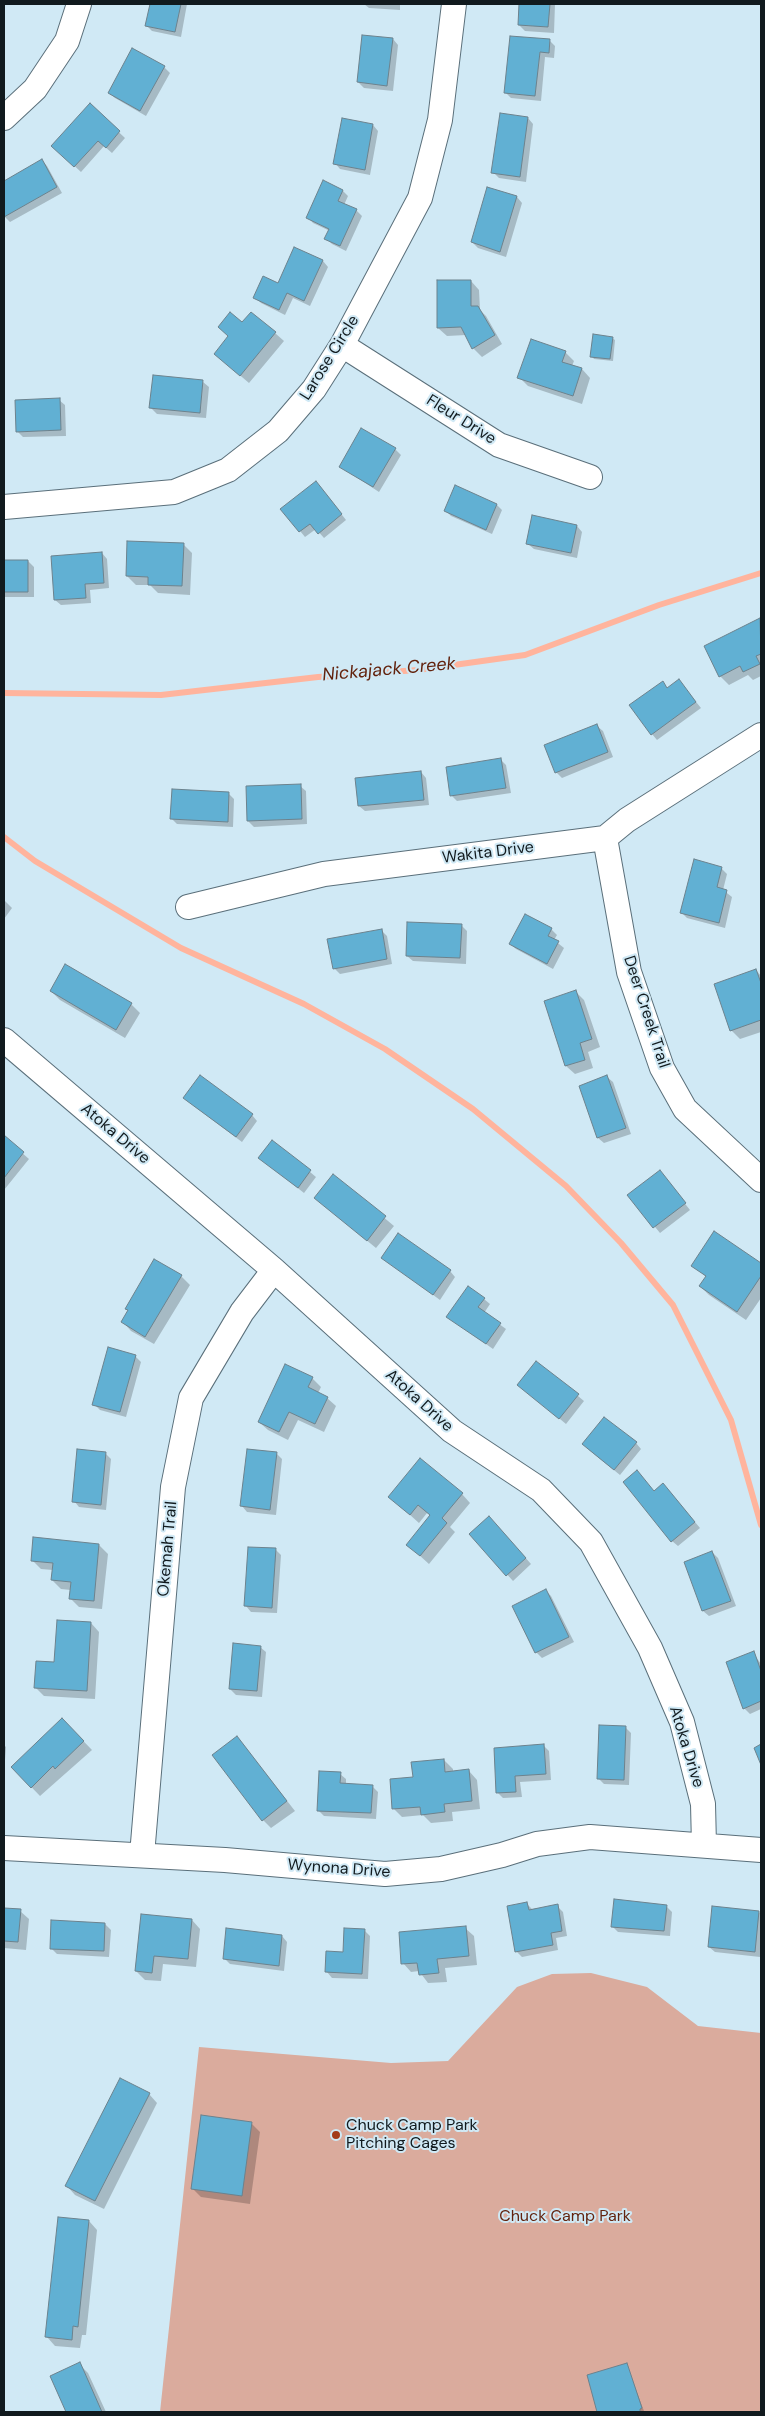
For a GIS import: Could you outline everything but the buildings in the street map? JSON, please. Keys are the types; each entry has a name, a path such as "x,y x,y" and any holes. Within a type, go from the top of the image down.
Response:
{"street":[{"path":"4,118 35,89 68,41 79,4"},
{"name":"Larose Circle","path":"4,507 174,492 228,470 278,431 314,389 342,345 420,198 440,120 454,4"},
{"name":"Fleur Drive","path":"342,345 499,445 590,477"},
{"path":"605,838 627,820 761,735"},
{"name":"Wakita Drive","path":"188,907 324,874 605,838"},
{"name":"Deer Creek Trail","path":"605,838 630,972 662,1068 685,1108 761,1180"},
{"name":"Atoka Drive","path":"4,1040 274,1270 452,1431 541,1490 590,1542 650,1648 682,1722 703,1804 704,1845"},
{"name":"Okemah Trail","path":"142,1855 173,1487 191,1398 242,1312 274,1270"},
{"name":"Wynona Drive","path":"4,1848 142,1855 385,1874 441,1869 502,1855 537,1844 590,1838 761,1850"}],"green space":[{"name":"Chuck Camp Park","path":"591,1973 647,1987 698,2026 761,2033 761,2412 160,2412 199,2047 391,2063 448,2061 517,1987 552,1974"}],"waterway":[{"name":"Nickajack Creek","path":"4,693 161,695 318,677 418,670 525,655 659,605 761,573"},
{"path":"4,837 35,861 181,948 304,1004 385,1049 473,1109 566,1186 621,1243 673,1305 731,1420 761,1525"}],"place":[{"name":"Chuck Camp Park Pitching Cages","path":"336,2135"}]}
